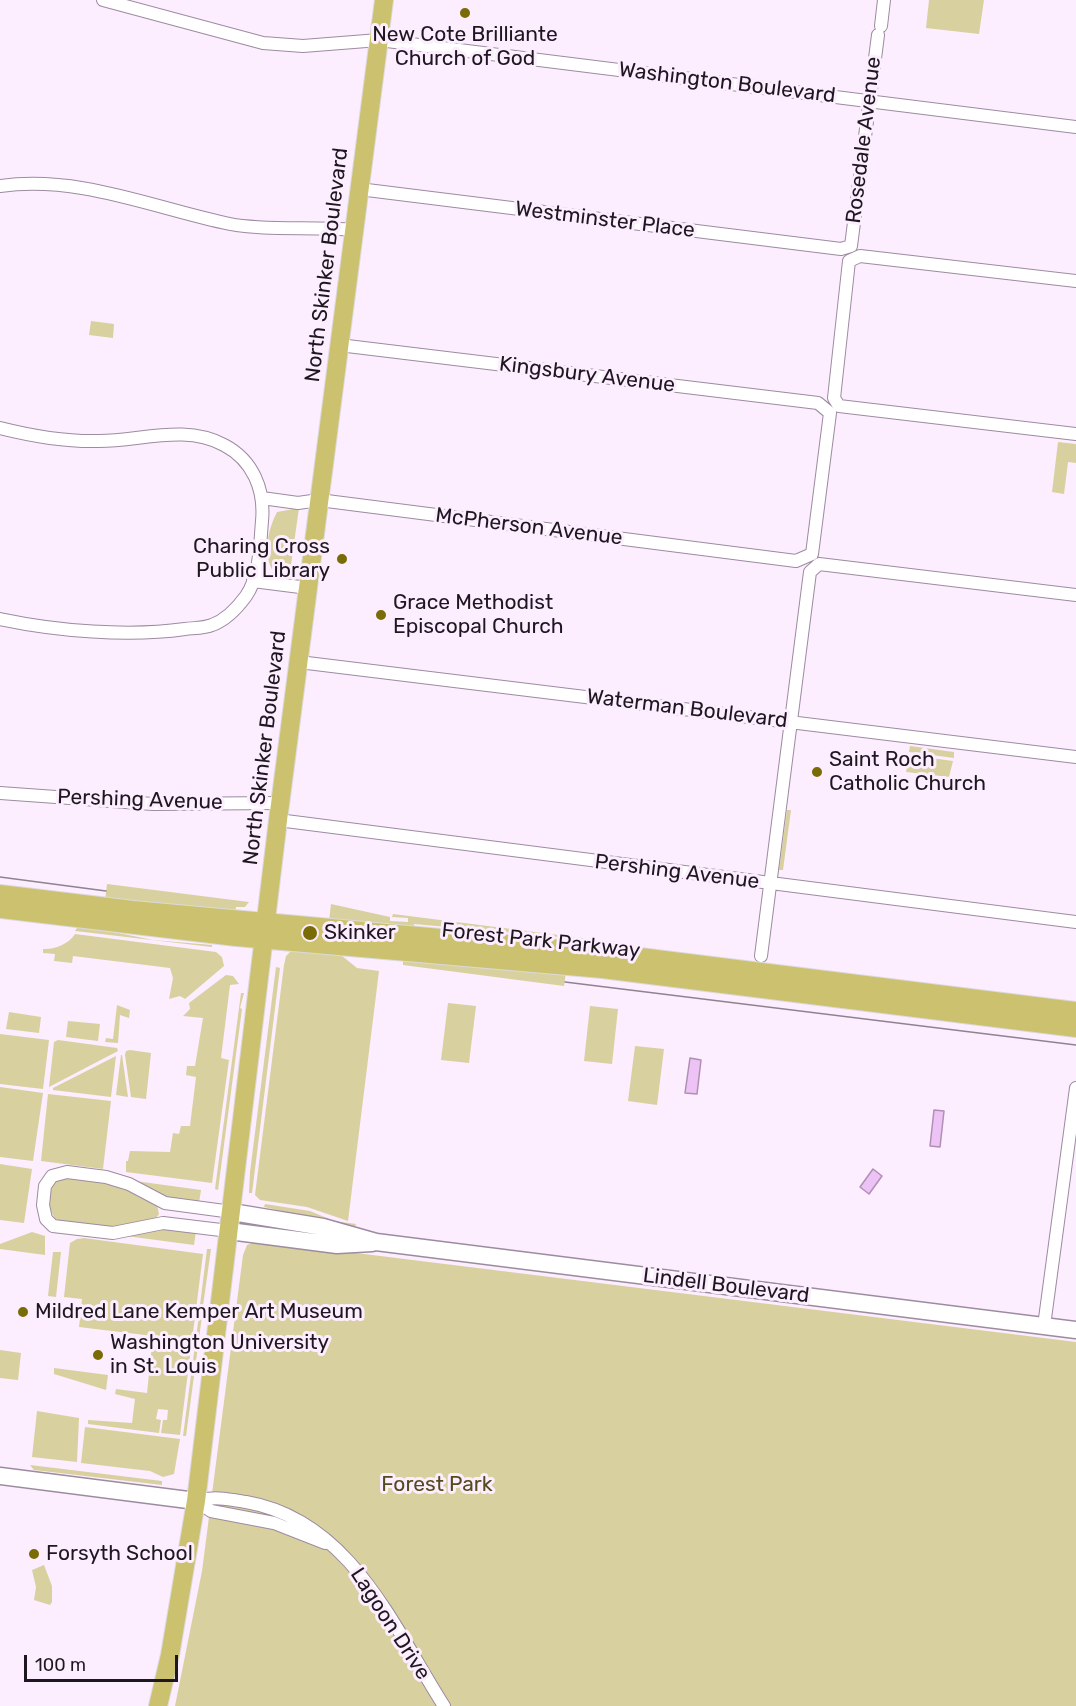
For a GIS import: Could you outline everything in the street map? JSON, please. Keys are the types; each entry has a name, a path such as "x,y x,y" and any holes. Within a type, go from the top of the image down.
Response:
{"main road":[{"name":"North Skinker Boulevard","path":"158,1706 170,1655 196,1501 279,812 384,0"},
{"name":"Forest Park Parkway","path":"0,894 265,931 602,969 1076,1028"},
{"name":"Forest Park Parkway","path":"0,909 265,931 616,954 1076,1011"},
{"name":"Lindell Boulevard","path":"232,1212 323,1227 376,1242 1076,1330"},
{"name":"Lindell Boulevard","path":"229,1231 337,1245 376,1242"},
{"path":"0,1476 196,1501"}],"street":[{"name":"Washington Boulevard","path":"103,0 263,43 303,46 379,40 1076,127"},
{"name":"Rosedale Avenue","path":"851,246 884,0"},
{"path":"0,186 24,183 70,184 232,225 354,230"},
{"name":"Westminster Place","path":"359,189 829,248 841,249 851,246"},
{"path":"1076,281 860,256 849,261 834,398 839,406 1076,434"},
{"name":"Kingsbury Avenue","path":"339,345 818,403 830,413 812,554 796,561"},
{"path":"0,428 38,437 99,441 187,434 206,438 238,453 250,466 262,498 260,539 253,581 248,594 231,613 212,625 164,632 119,632 0,619"},
{"name":"McPherson Avenue","path":"262,498 298,503 319,500 796,561"},
{"path":"761,956 789,721 810,572 819,564 1076,595"},
{"path":"253,581 308,588"},
{"name":"Waterman Boulevard","path":"299,662 1076,757"},
{"name":"Pershing Avenue","path":"0,793 279,812 368,832 1076,922"},
{"path":"1044,1326 1076,1088"},
{"path":"229,1231 163,1223 113,1233 59,1228 49,1223 44,1215 44,1191 51,1176 67,1172 117,1179 165,1203 232,1212"},
{"name":"Lagoon Drive","path":"196,1501 216,1497 275,1509 305,1523 351,1563 370,1587 444,1706"}],"green space":[{"path":"929,0 984,0 979,34 926,28"},
{"path":"91,321 114,324 113,338 89,335"},
{"path":"1058,442 1076,444 1076,463 1068,462 1064,494 1052,492"},
{"path":"299,508 289,579 278,577 269,563 268,537 277,512"},
{"path":"910,746 954,752 954,758 909,752"},
{"path":"909,755 953,761 949,777 906,772"},
{"path":"787,810 791,810 783,870 779,870"},
{"path":"107,884 249,902 245,907 236,907 235,912 105,901"},
{"path":"331,904 390,917 390,921 408,922 408,918 392,917 393,914 614,942 414,924 414,927 329,921"},
{"path":"79,925 153,940 212,945 212,947 75,931"},
{"path":"75,934 216,952 222,957 224,966 185,999 180,996 169,999 173,978 170,968 73,956 72,963 54,961 55,954 43,953 43,949 61,946"},
{"path":"295,947 336,951 357,968 379,971 348,1221 307,1207 260,1200 255,1195 284,965 286,956"},
{"path":"352,955 566,972 564,986 403,965 403,961"},
{"path":"276,967 280,968 252,1193 249,1193 250,1172"},
{"path":"226,975 233,976 239,984 230,985 221,1058 229,1060 212,1183 126,1172 126,1161 128,1161 130,1151 170,1152 173,1133 179,1134 181,1126 190,1126 196,1077 186,1075 187,1066 195,1066 203,1018 183,1016 190,1009 189,1003"},
{"path":"241,993 244,993 240,1008 242,1009 218,1190 215,1189"},
{"path":"448,1003 476,1006 469,1063 441,1060"},
{"path":"117,1005 130,1010 129,1018 120,1015 118,1043 105,1042 106,1038 113,1039"},
{"path":"590,1006 618,1009 612,1064 584,1061"},
{"path":"9,1012 41,1017 39,1033 6,1029"},
{"path":"68,1021 100,1024 98,1041 66,1037"},
{"path":"0,1034 49,1040 43,1089 0,1084"},
{"path":"58,1040 117,1048 118,1051 49,1087 54,1042"},
{"path":"635,1046 664,1049 657,1105 628,1101"},
{"path":"126,1051 151,1053 146,1099 131,1097 125,1055"},
{"path":"122,1055 128,1097 116,1095"},
{"path":"116,1056 111,1097 53,1090 53,1088"},
{"path":"0,1087 43,1093 33,1161 0,1157"},
{"path":"48,1094 111,1101 103,1169 41,1161"},
{"path":"0,1164 32,1169 24,1223 0,1220"},
{"path":"63,1176 114,1182 157,1205 159,1214 152,1221 141,1226 128,1228 60,1224 52,1213 49,1199 53,1186"},
{"path":"135,1181 201,1190 199,1203 162,1198"},
{"path":"265,1204 310,1211 334,1221 356,1224 355,1227 264,1207"},
{"path":"155,1227 196,1231 194,1245 126,1236"},
{"path":"32,1232 45,1236 45,1255 0,1249 0,1244"},
{"path":"84,1238 203,1254 180,1435 161,1433 163,1420 167,1420 168,1410 158,1409 156,1419 161,1420 159,1433 88,1424 88,1420 132,1423 135,1399 115,1394 116,1389 147,1393 153,1336 79,1327 82,1299 64,1297 70,1243"},
{"name":"Forest Park","path":"259,1241 1076,1342 1076,1706 175,1706 202,1571 243,1255 247,1245"},
{"path":"207,1249 211,1249 202,1313 199,1313"},
{"path":"53,1252 61,1252 56,1297 48,1296"},
{"path":"199,1315 202,1316 186,1436 183,1436"},
{"path":"0,1350 21,1353 18,1380 0,1378"},
{"path":"54,1368 108,1375 106,1390 54,1374"},
{"path":"37,1411 79,1418 77,1462 32,1457"},
{"path":"85,1427 180,1439 174,1474 163,1477 150,1471 81,1463"},
{"path":"30,1465 162,1481 162,1485 34,1470"},
{"path":"44,1565 52,1586 50,1605 34,1600 36,1587 32,1570"}],"shaded area":[{"path":"690,1058 701,1060 697,1094 685,1093"},
{"path":"934,1110 944,1111 940,1147 930,1146"},
{"path":"873,1169 882,1176 869,1194 860,1187"}],"tram line":[{"path":"0,877 106,891"},
{"path":"565,982 1076,1045"}],"place":[{"name":"New Cote Brilliante Church of God","path":"465,13"},
{"name":"Charing Cross Public Library","path":"342,559"},
{"name":"Grace Methodist Episcopal Church","path":"381,615"},
{"name":"Saint Roch Catholic Church","path":"817,772"},
{"name":"Skinker","path":"310,933"},
{"name":"Mildred Lane Kemper Art Museum","path":"23,1312"},
{"name":"Washington University in St. Louis","path":"98,1355"},
{"name":"Forsyth School","path":"34,1554"}]}
